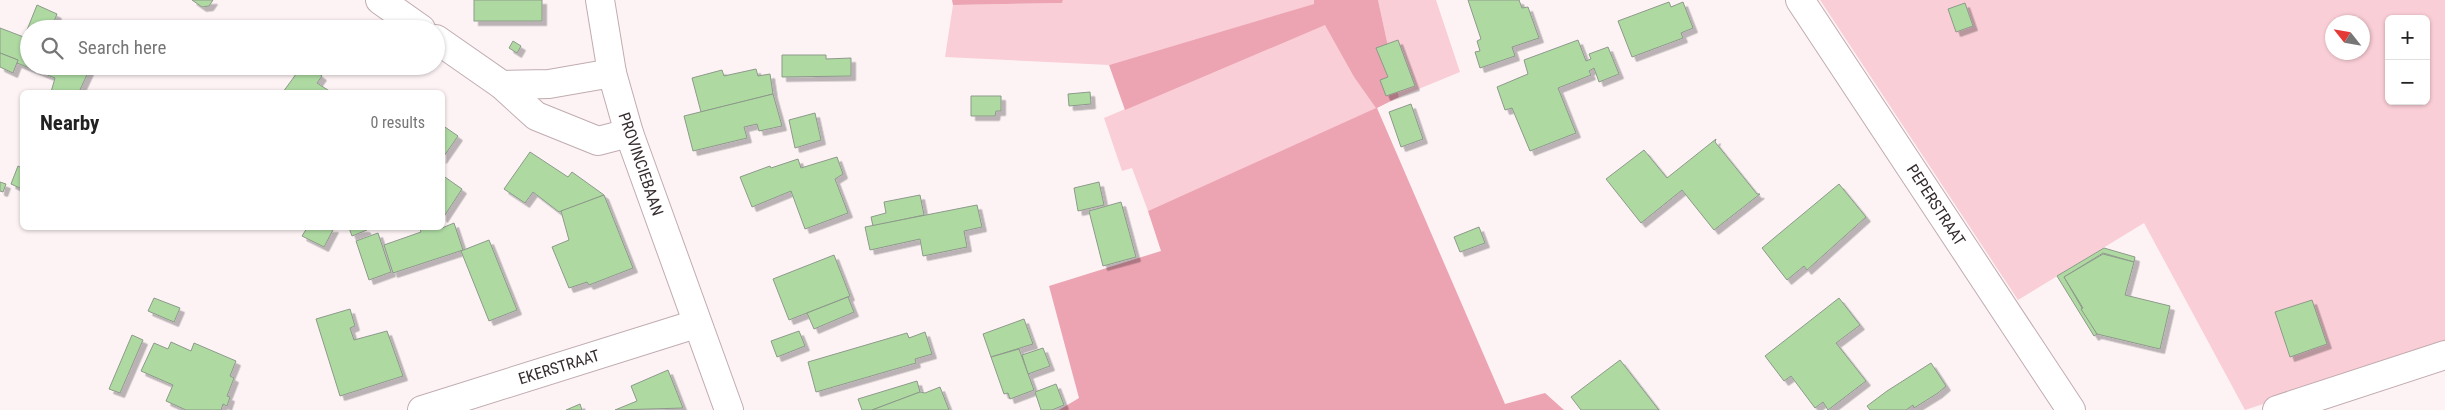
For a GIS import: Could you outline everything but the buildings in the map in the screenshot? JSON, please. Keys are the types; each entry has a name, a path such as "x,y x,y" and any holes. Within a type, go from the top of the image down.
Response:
{"street":[{"path":"380,0 408,20"},
{"name":"PROVINCIEBAAN","path":"600,0 612,73 629,132 696,324 729,410"},
{"name":"PEPERSTRAAT","path":"1800,0 2071,410"},
{"path":"445,45 502,86 536,116 598,141 629,132"},
{"path":"502,86 549,84 612,73"},
{"name":"EKERSTRAAT","path":"422,410 696,324"},
{"path":"2277,410 2445,355"}],"shaded area":[{"path":"952,0 1063,0 1062,3 953,5"},
{"path":"1063,0 1314,0 1315,4 1109,65 945,57 953,5 1062,3"},
{"path":"1314,0 1378,0 1399,97 1377,108 1505,404 1545,393 1564,410 1059,410 1079,398 1049,286 1161,251 1148,211 1376,108 1354,77 1325,25 1125,110 1109,65 1314,4"},
{"path":"1378,0 1436,0 1460,72 1399,97"},
{"path":"1820,0 2445,0 2445,344 2245,410 2144,223 2018,300"},
{"path":"1325,24 1354,77 1377,108 1148,211 1132,168 1122,171 1104,118"}]}
